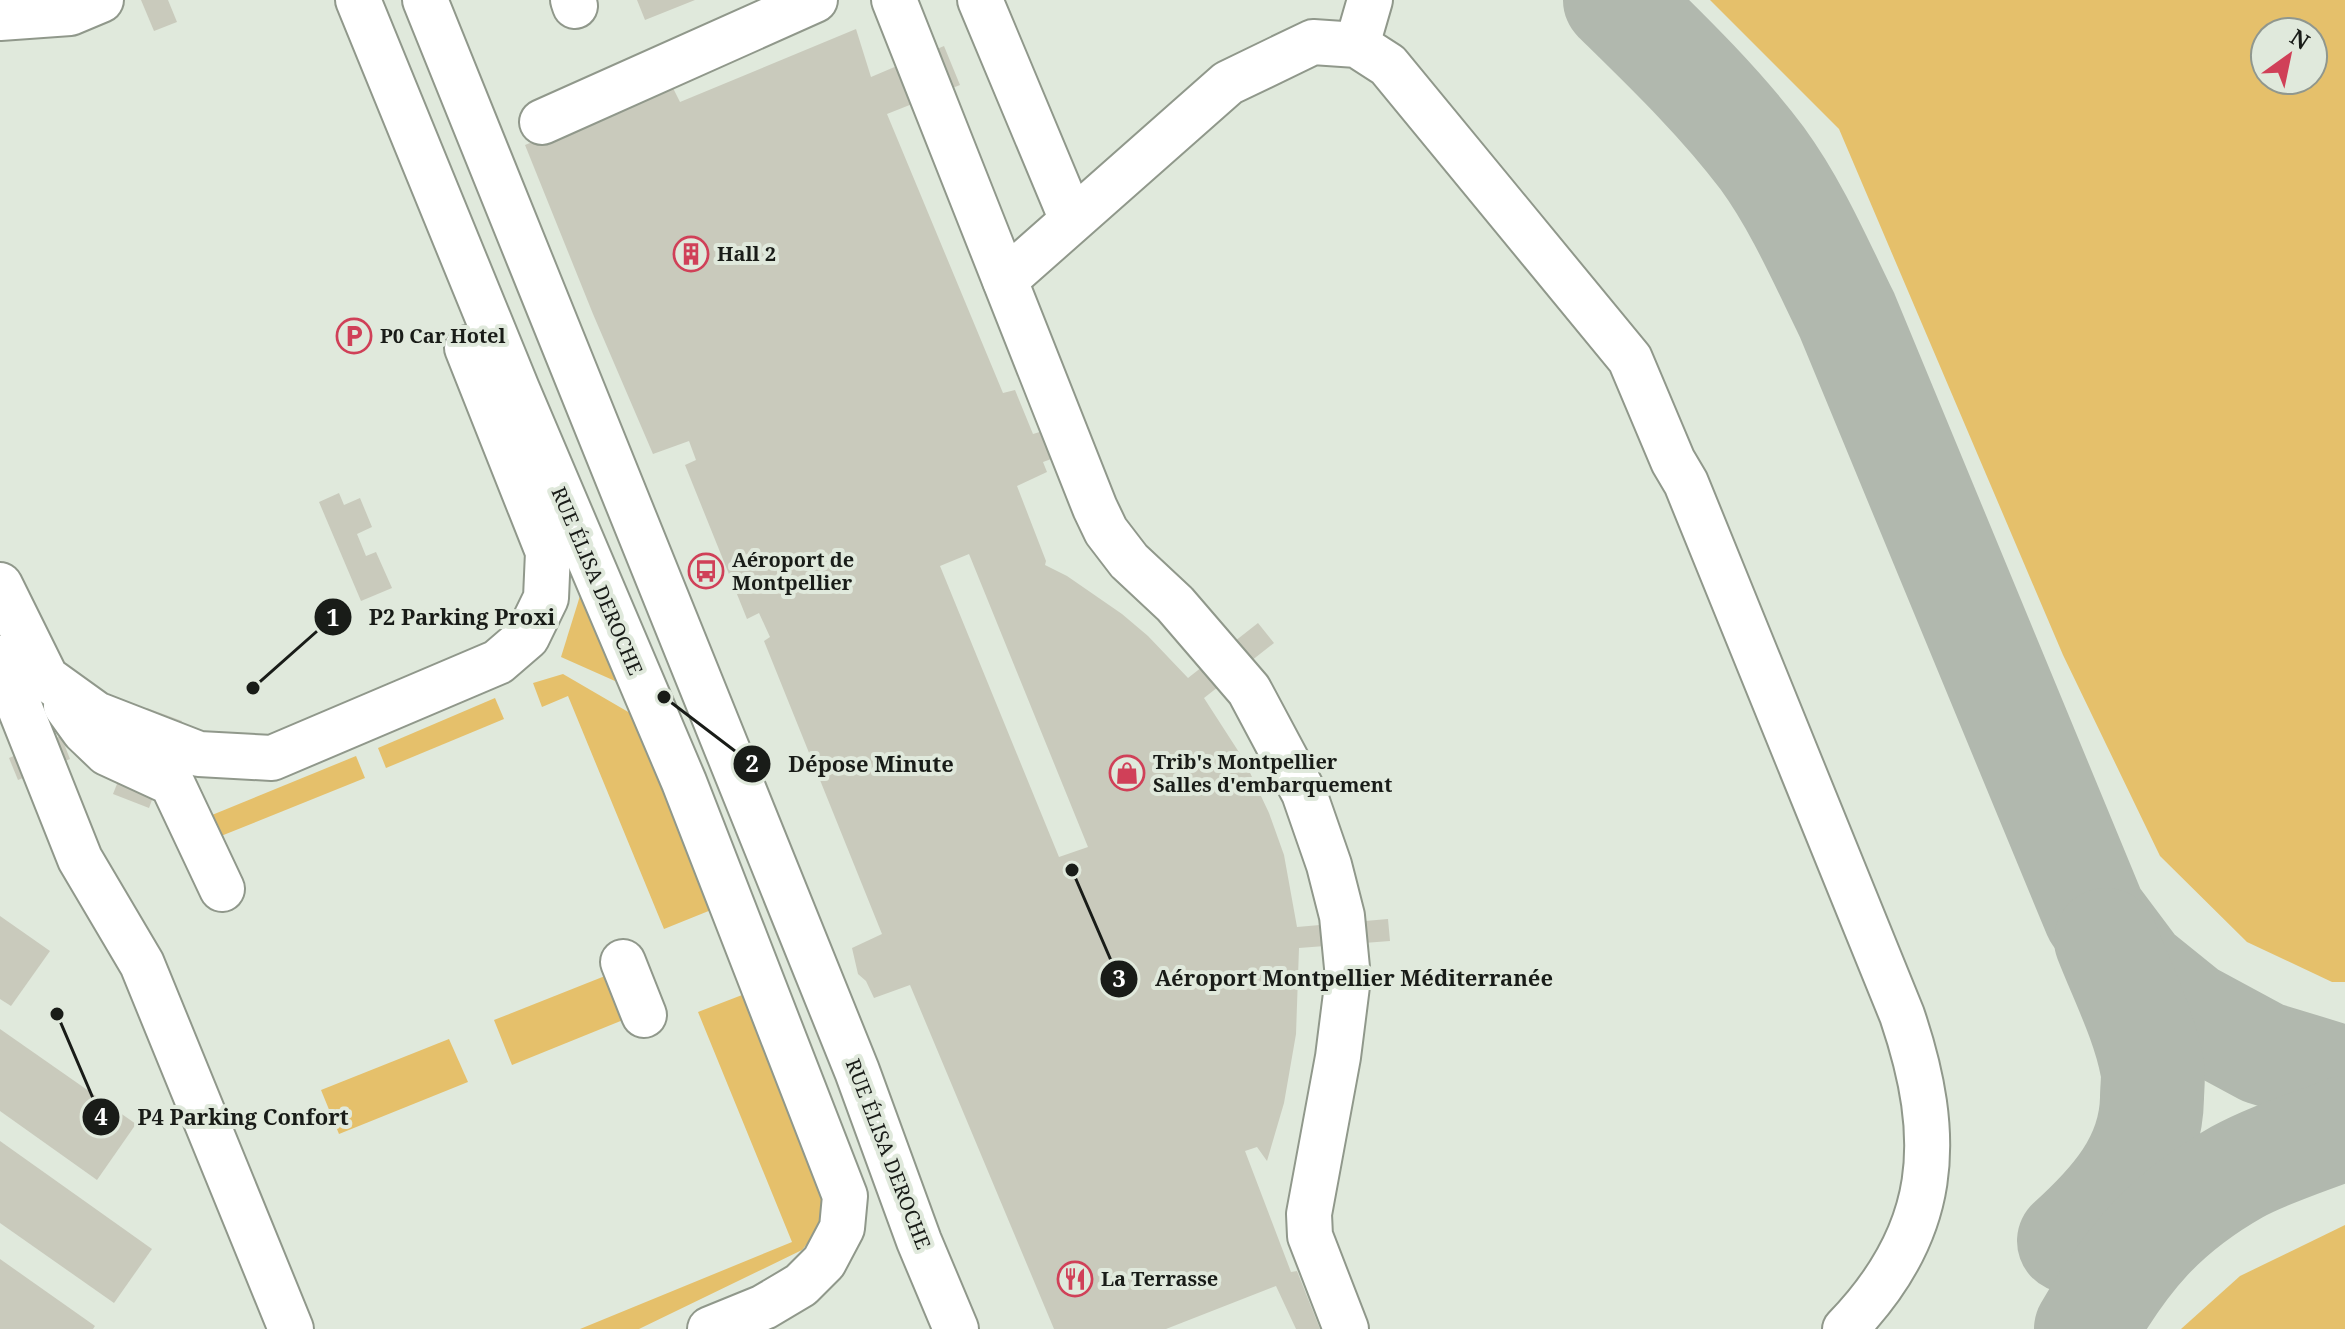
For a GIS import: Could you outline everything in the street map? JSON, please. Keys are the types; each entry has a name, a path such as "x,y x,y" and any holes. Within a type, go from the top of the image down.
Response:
{"street":[{"path":"0,7 7,0"},
{"path":"0,18 70,13 101,0"},
{"path":"46,678 96,714 199,754 272,758 498,662 527,637 546,598 548,552 330,0"},
{"name":"RUE ÉLISA DEROCHE","path":"358,0 517,389 684,782 845,1196 842,1228 824,1262 801,1285 764,1307 710,1329"},
{"name":"RUE ÉLISA DEROCHE","path":"425,0 857,1071 919,1241 956,1329"},
{"path":"542,122 815,0"},
{"path":"894,0 1106,531 1129,561 1175,604 1249,690 1304,793 1329,865 1342,916 1348,978 1338,1057 1309,1214 1310,1236 1346,1329"},
{"path":"980,0 1072,220"},
{"path":"1357,45 1370,0"},
{"path":"1005,280 1228,83 1313,42 1357,45 1388,65 1630,359 1673,461 1686,483 1902,1015 1919,1065 1928,1125 1927,1179 1909,1240 1873,1300 1845,1329"},
{"path":"0,585 46,678 84,731 107,753 172,783 222,889"},
{"path":"0,658 80,859 142,964 291,1329"},
{"path":"623,962 644,1015"}],"shaded area":[{"path":"1710,0 2345,0 2345,982 2332,982 2247,942 2160,856 2063,655 1839,129"},
{"path":"584,583 624,685 561,657"},
{"path":"563,674 642,720 721,906 664,929 568,696 542,707 533,683"},
{"path":"495,698 504,719 386,768 378,748"},
{"path":"356,756 365,778 221,836 212,815"},
{"path":"610,974 628,1018 512,1065 494,1020"},
{"path":"755,990 830,1215 802,1250 639,1329 580,1329 792,1242 698,1012"},
{"path":"449,1039 468,1082 339,1134 321,1090"},
{"path":"2345,1225 2345,1329 2181,1329 2240,1276"}],"building":[{"path":"141,0 168,0 177,22 154,31"},
{"path":"637,0 695,0 645,20"},
{"path":"856,29 871,77 944,46 960,85 887,114 1003,393 1015,390 1033,434 1043,431 1054,458 1043,462 1047,472 1017,486 1045,565 1067,576 1122,614 1188,678 1258,623 1274,643 1204,698 1244,760 1269,813 1284,855 1297,927 1388,919 1390,941 1299,948 1296,1034 1284,1103 1267,1161 1257,1147 1245,1151 1291,1272 1297,1271 1320,1329 1296,1329 1276,1286 1166,1329 1054,1329 910,985 874,998 866,981 858,974 852,948 882,934 764,641 770,637 759,613 747,619 685,465 696,460 689,441 653,454 525,145 672,86 680,102","holes":["969,554 1088,847 1059,857 940,566"]},
{"path":"339,493 344,505 360,498 372,527 357,534 366,556 376,552 392,588 361,601 319,502"},
{"path":"147,708 182,721 149,808 113,794"},
{"path":"61,736 70,759 18,780 9,758"},
{"path":"0,916 50,951 11,1006 0,999"},
{"path":"0,1029 136,1124 97,1180 0,1111"},
{"path":"0,1141 152,1249 114,1303 0,1223"},
{"path":"0,1259 95,1326 93,1329 0,1329"}],"taxiway":[{"path":"1615,0 1728,116 1775,176 1808,235 1847,315 2095,915 2137,971 2189,1013 2263,1053 2345,1078"},
{"path":"2069,1241 2100,1211 2126,1178 2145,1141 2150,1120 2153,1075 2148,1051 2106,940"},
{"path":"2086,1329 2133,1259 2168,1221 2189,1204 2237,1172 2345,1128"}],"place":[{"name":"Hall 2","path":"691,254"},
{"name":"P0 Car Hotel","path":"354,336"},
{"name":"Aéroport de Montpellier","path":"706,571"},
{"name":"P2 Parking Proxi","path":"253,688"},
{"name":"Dépose Minute","path":"664,697"},
{"name":"Trib's Montpellier Salles d'embarquement","path":"1127,773"},
{"name":"Aéroport Montpellier Méditerranée","path":"1072,870"},
{"name":"P4 Parking Confort","path":"57,1014"},
{"name":"La Terrasse","path":"1075,1279"}]}
